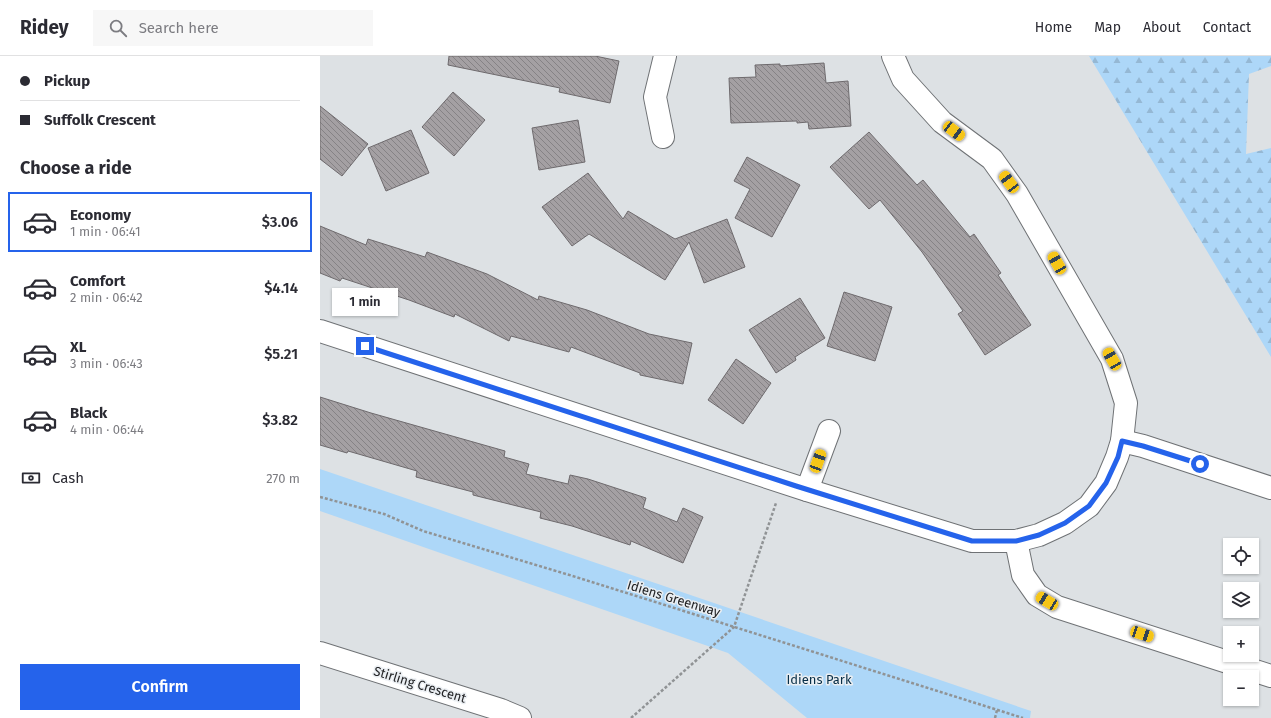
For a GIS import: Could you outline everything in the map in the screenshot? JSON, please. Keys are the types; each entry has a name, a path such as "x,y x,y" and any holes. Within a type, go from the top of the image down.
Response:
{"street":[{"path":"663,137 655,97 665,56"},
{"path":"320,331 808,490 972,541 1016,541 1039,535 1065,523 1089,506 1106,483 1118,457 1122,441 1126,403 1112,359 1017,194 992,159 942,122 903,79 893,56"},
{"path":"808,490 828,431"},
{"path":"1122,441 1143,446 1271,488"},
{"path":"1016,541 1023,575 1037,595 1057,607 1271,676"},
{"name":"Stirling Crescent","path":"320,653 501,710 520,718"}],"path":[{"path":"631,718 734,627 784,482"},
{"name":"Idiens Greenway","path":"320,497 384,514 423,531 576,577 1023,718"},
{"path":"995,718 997,710"}],"green space":[{"path":"1089,56 1271,56 1271,66 1249,74 1246,154 1271,148 1271,357"},
{"name":"Idiens Park","path":"320,469 1031,711 1030,718 807,718 728,653 320,511"}],"building":[{"path":"449,56 595,56 619,61 610,103 559,92 560,88 448,65"},
{"path":"824,63 826,83 848,81 851,126 809,129 808,122 797,123 797,121 731,123 729,78 756,77 755,65 780,64 780,66"},
{"path":"453,92 485,120 454,156 422,127"},
{"path":"320,106 368,144 342,176 320,159"},
{"path":"578,120 585,162 539,170 532,128"},
{"path":"411,130 429,173 386,191 368,148"},
{"path":"869,132 917,185 923,180 970,237 974,234 1001,273 998,275 1031,325 985,355 958,314 963,311 922,252 880,200 869,209 830,167"},
{"path":"747,157 800,185 772,237 735,218 750,189 734,181"},
{"path":"588,173 623,219 628,211 675,239 727,219 745,267 704,283 689,242 665,280 589,234 572,246 542,207"},
{"path":"320,226 366,245 368,239 425,257 427,252 487,274 538,300 539,296 587,310 649,334 692,343 683,384 640,375 640,373 571,347 569,352 511,336 509,341 455,314 454,317 409,300 342,278 340,281 320,273"},
{"path":"844,292 892,307 875,361 827,346"},
{"path":"800,298 825,338 795,357 796,360 776,373 749,330"},
{"path":"736,359 771,383 743,424 708,400"},
{"path":"320,397 505,451 504,457 529,464 526,474 568,484 570,475 588,479 646,498 643,508 677,522 683,508 703,517 683,563 631,541 630,545 572,526 540,518 541,512 473,495 473,492 416,477 417,471 348,451 347,453 320,445"}],"route":[{"path":"365,346 796,486 972,541 1016,541 1039,535 1065,523 1089,506 1106,483 1118,457 1122,441 1200,464"}]}
